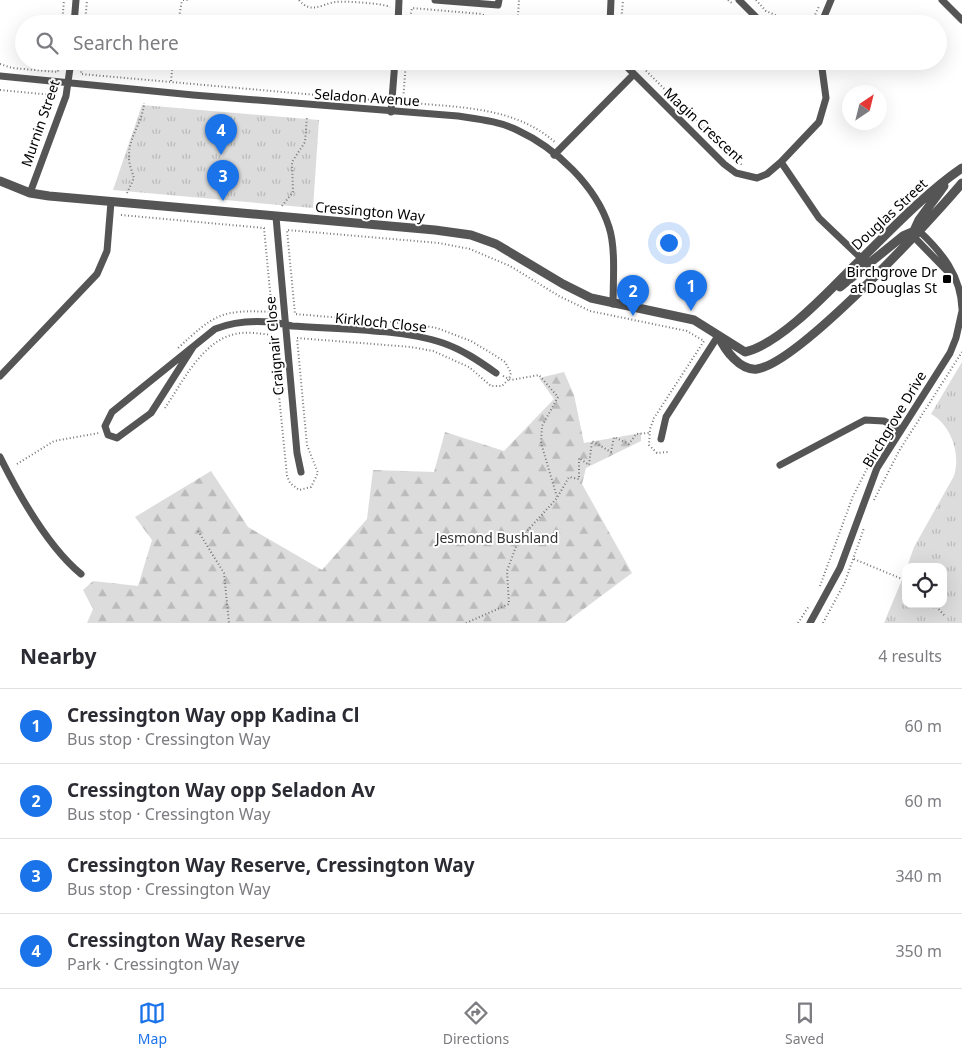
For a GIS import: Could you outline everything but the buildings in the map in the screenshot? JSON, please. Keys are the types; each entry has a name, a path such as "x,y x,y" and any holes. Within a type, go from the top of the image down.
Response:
{"street":[{"path":"75,15 76,0"},
{"path":"398,15 399,0"},
{"path":"435,0 498,5 498,0"},
{"path":"610,15 611,0"},
{"path":"739,0 754,15"},
{"path":"825,15 831,0"},
{"path":"942,0 962,20"},
{"name":"Murnin Street","path":"30,193 66,96 70,70"},
{"path":"391,112 394,70"},
{"name":"Magin Crescent","path":"629,70 736,173 758,178 781,162 820,122 826,98 822,70"},
{"path":"554,154 634,75"},
{"name":"Seladon Avenue","path":"0,76 489,121 517,130 554,154 580,178 596,199 610,229 613,304"},
{"path":"781,162 819,218 862,258"},
{"name":"Douglas Street","path":"718,336 741,351 747,352 780,333 815,305 862,258 962,168"},
{"path":"915,232 918,220 939,196 948,179"},
{"name":"Cressington Way","path":"0,181 30,193 111,202 435,230 471,235 496,244 572,289 591,298 694,320 718,336"},
{"path":"661,438 666,417 718,336 727,351 746,367 756,369 773,363 829,321 962,183"},
{"path":"0,376 97,274 107,252 111,202"},
{"name":"Craignair Close","path":"276,217 297,453 301,472"},
{"path":"815,305 904,236 915,232"},
{"name":"Birchgrove Drive","path":"810,623 832,587 877,468 950,353 962,318 956,281 915,232"},
{"name":"Kirkloch Close","path":"194,347 215,328 232,323 285,324 416,336 443,343 469,354 496,373"},
{"path":"194,347 151,413 117,438 108,435 105,426 112,412 194,347"},
{"path":"780,465 865,420 884,420 900,429"},
{"path":"0,457 46,536 64,560 81,574"}],"path":[{"path":"63,15 64,0"},
{"path":"86,15 87,0"},
{"path":"179,15 181,0 190,0"},
{"path":"298,0 305,6 315,8 342,2 390,7"},
{"path":"518,15 519,0"},
{"path":"622,15 623,0"},
{"path":"756,0 766,11 775,15"},
{"path":"815,15 821,2"},
{"path":"410,15 410,9 413,8 483,15"},
{"path":"0,64 15,68"},
{"path":"35,70 58,72 58,70"},
{"path":"81,70 81,74 384,101"},
{"path":"170,82 172,70"},
{"path":"405,70 403,102 491,110 521,120 556,142"},
{"path":"645,70 738,162 748,168"},
{"path":"0,90 52,95"},
{"path":"127,193 134,178 128,157 131,141 139,125 144,103"},
{"path":"282,206 293,192 292,162 305,142 307,116"},
{"path":"121,215 264,228"},
{"path":"296,319 287,230 439,243 483,253 510,266 559,296 585,309 687,331 704,341 654,418 649,433 649,445 653,450 663,454 668,452"},
{"path":"272,315 272,312 274,312"},
{"path":"295,314 413,324 437,328 470,341 505,362 511,373 509,380"},
{"path":"273,330 274,335 279,336"},
{"path":"297,333 297,338"},
{"path":"873,503 899,451 962,352"},
{"path":"496,373 509,380 539,375 558,397 542,426 541,444 557,498"},
{"path":"820,587 860,479 888,428"},
{"path":"17,464 54,441 99,433"},
{"path":"466,623 509,604 507,572 518,541 557,498 569,477 579,479 579,458 589,465 592,441 611,452 614,437 629,444 636,434 649,433"},
{"path":"823,623 843,588 865,526"},
{"path":"198,531 224,573 229,623"},
{"path":"854,559 902,579"},
{"path":"798,623 813,600"},
{"path":"938,608 945,616"}],"green space":[{"path":"142,105 319,120 313,208 113,190"},
{"path":"962,362 962,623 884,623 902,580 902,608 947,608 947,563 908,563 914,547 954,476 956,467 953,441 944,425 931,414"},
{"name":"Jesmond Bushland","path":"564,372 574,395 584,443 641,433 641,441 586,468 582,484 632,573 565,623 87,623 93,609 83,590 93,581 138,586 152,540 135,517 211,471 248,527 322,570 367,519 373,470 434,472 445,432 504,451 554,399 539,378"}],"place":[{"name":"Cressington Way Reserve","path":"221,155"},
{"name":"Cressington Way Reserve, Cressington Way","path":"223,201"},
{"name":"Birchgrove Dr at Douglas St","path":"947,279"},
{"name":"Cressington Way opp Kadina Cl","path":"691,311"},
{"name":"Cressington Way opp Seladon Av","path":"633,316"}]}
